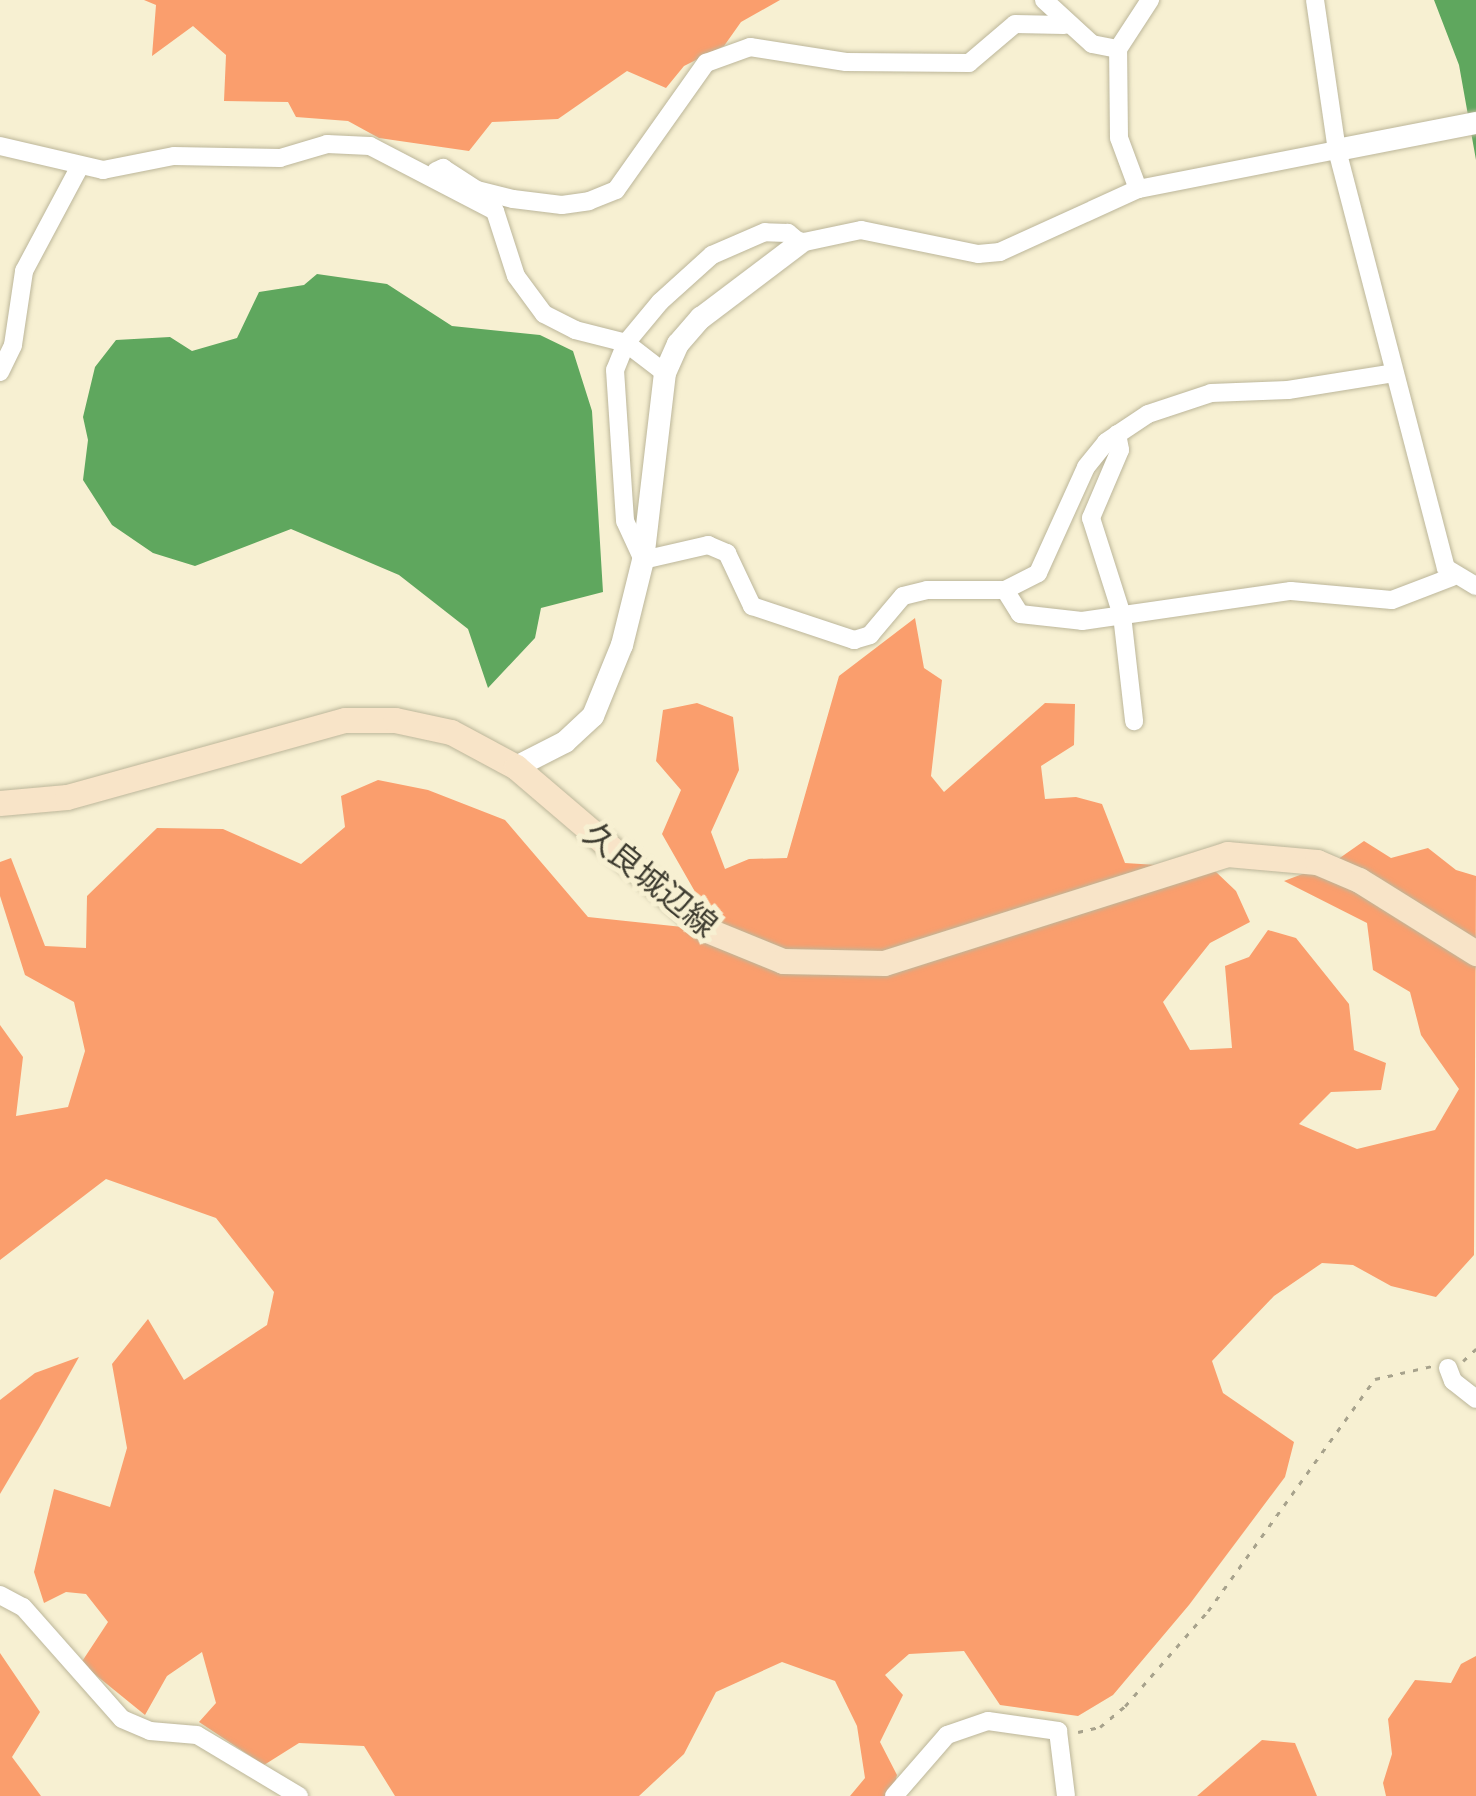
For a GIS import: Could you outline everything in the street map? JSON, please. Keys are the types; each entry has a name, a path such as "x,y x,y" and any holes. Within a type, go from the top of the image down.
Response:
{"main road":[{"name":"久良城辺線","path":"0,802 67,798 345,720 395,720 452,732 516,767 707,930 783,961 884,962 1227,854 1317,862 1359,880 1476,952"}],"street":[{"path":"1044,0 1064,25 1092,44 1118,49"},
{"path":"1138,189 1119,138 1118,49 1150,0"},
{"path":"1314,0 1337,150 1394,373 1452,576"},
{"path":"432,174 442,168 477,190 513,199 562,205 589,200 616,190 706,63 750,47 846,62 970,63 1016,24 1064,25"},
{"path":"516,767 565,742 593,716 622,644 643,560 664,374 701,318 800,243 861,230 978,254 1000,252 1138,189 1473,124"},
{"path":"0,146 60,156 78,168 122,170 174,156 280,158 350,142 432,174 495,211 516,276 544,314 575,330 626,343 664,374"},
{"path":"0,372 13,345 24,271 78,168"},
{"path":"643,560 625,521 612,389 626,343 712,255 764,232 788,234 800,243"},
{"path":"643,560 708,545 727,553 752,606 843,640 870,635 903,596 1005,590 1038,573 1086,466 1116,434 1164,407 1210,392 1307,388 1394,373"},
{"path":"1116,434 1120,450 1090,518 1122,616 1134,721"},
{"path":"1005,590 1020,614 1055,621 1122,616 1290,591 1392,600 1452,576 1476,586"},
{"path":"1448,1368 1453,1381 1476,1399"},
{"path":"0,1595 23,1606 122,1719 150,1731 197,1734 298,1796"},
{"path":"894,1796 959,1726 988,1721 1058,1731 1066,1796"}],"path":[{"path":"1058,1731 1100,1726 1126,1706 1208,1611 1375,1379 1403,1367 1448,1368 1476,1349"}],"shaded area":[{"path":"144,0 780,0 741,22 724,46 684,66 666,88 627,71 558,119 492,122 469,151 379,138 348,121 296,117 288,102 224,101 226,55 193,26 152,56 156,5"},
{"path":"1434,0 1476,0 1476,160 1459,65"},
{"path":"317,274 387,284 452,326 540,335 573,351 592,411 603,592 541,608 535,638 488,688 468,629 399,575 291,529 195,566 153,553 112,525 83,480 88,440 83,417 95,367 116,340 170,337 192,351 237,338 259,292 304,285"},
{"path":"915,618 924,668 942,680 931,776 944,792 1045,703 1075,704 1074,745 1041,766 1045,799 1076,797 1102,804 1125,863 1156,865 1195,852 1236,891 1250,922 1210,943 1163,1002 1190,1050 1232,1048 1225,966 1249,957 1268,930 1296,938 1349,1004 1354,1050 1386,1063 1381,1090 1331,1092 1299,1124 1357,1149 1435,1130 1459,1089 1421,1035 1410,992 1373,970 1367,923 1284,881 1334,862 1364,841 1391,858 1428,848 1456,870 1476,876 1474,1255 1436,1297 1391,1286 1353,1265 1322,1263 1274,1296 1212,1361 1223,1393 1294,1442 1285,1477 1189,1605 1113,1695 1078,1716 1000,1705 964,1651 909,1654 885,1675 903,1695 880,1742 897,1775 892,1796 850,1796 865,1778 857,1726 835,1681 782,1662 716,1692 684,1754 639,1796 395,1796 364,1746 299,1743 264,1765 199,1722 216,1703 202,1652 167,1676 145,1715 81,1663 108,1622 86,1594 66,1592 44,1603 34,1572 54,1489 110,1507 127,1448 112,1364 148,1319 184,1380 267,1325 274,1292 216,1218 106,1179 0,1260 0,1025 23,1057 16,1116 68,1107 85,1051 74,1002 25,975 0,896 0,862 11,858 45,946 86,948 87,896 157,828 223,829 301,864 345,827 341,796 378,780 428,790 505,820 588,917 692,928 694,890 662,834 681,790 656,761 663,710 697,703 733,717 739,770 711,832 725,869 749,859 787,858 839,676"},
{"path":"79,1357 0,1494 0,1400 35,1373"},
{"path":"0,1653 40,1712 12,1757 41,1796 0,1796"},
{"path":"1476,1656 1476,1796 1386,1796 1383,1783 1392,1754 1388,1719 1415,1680 1451,1683 1461,1664"},
{"path":"1262,1740 1295,1743 1317,1796 1197,1796"}]}
